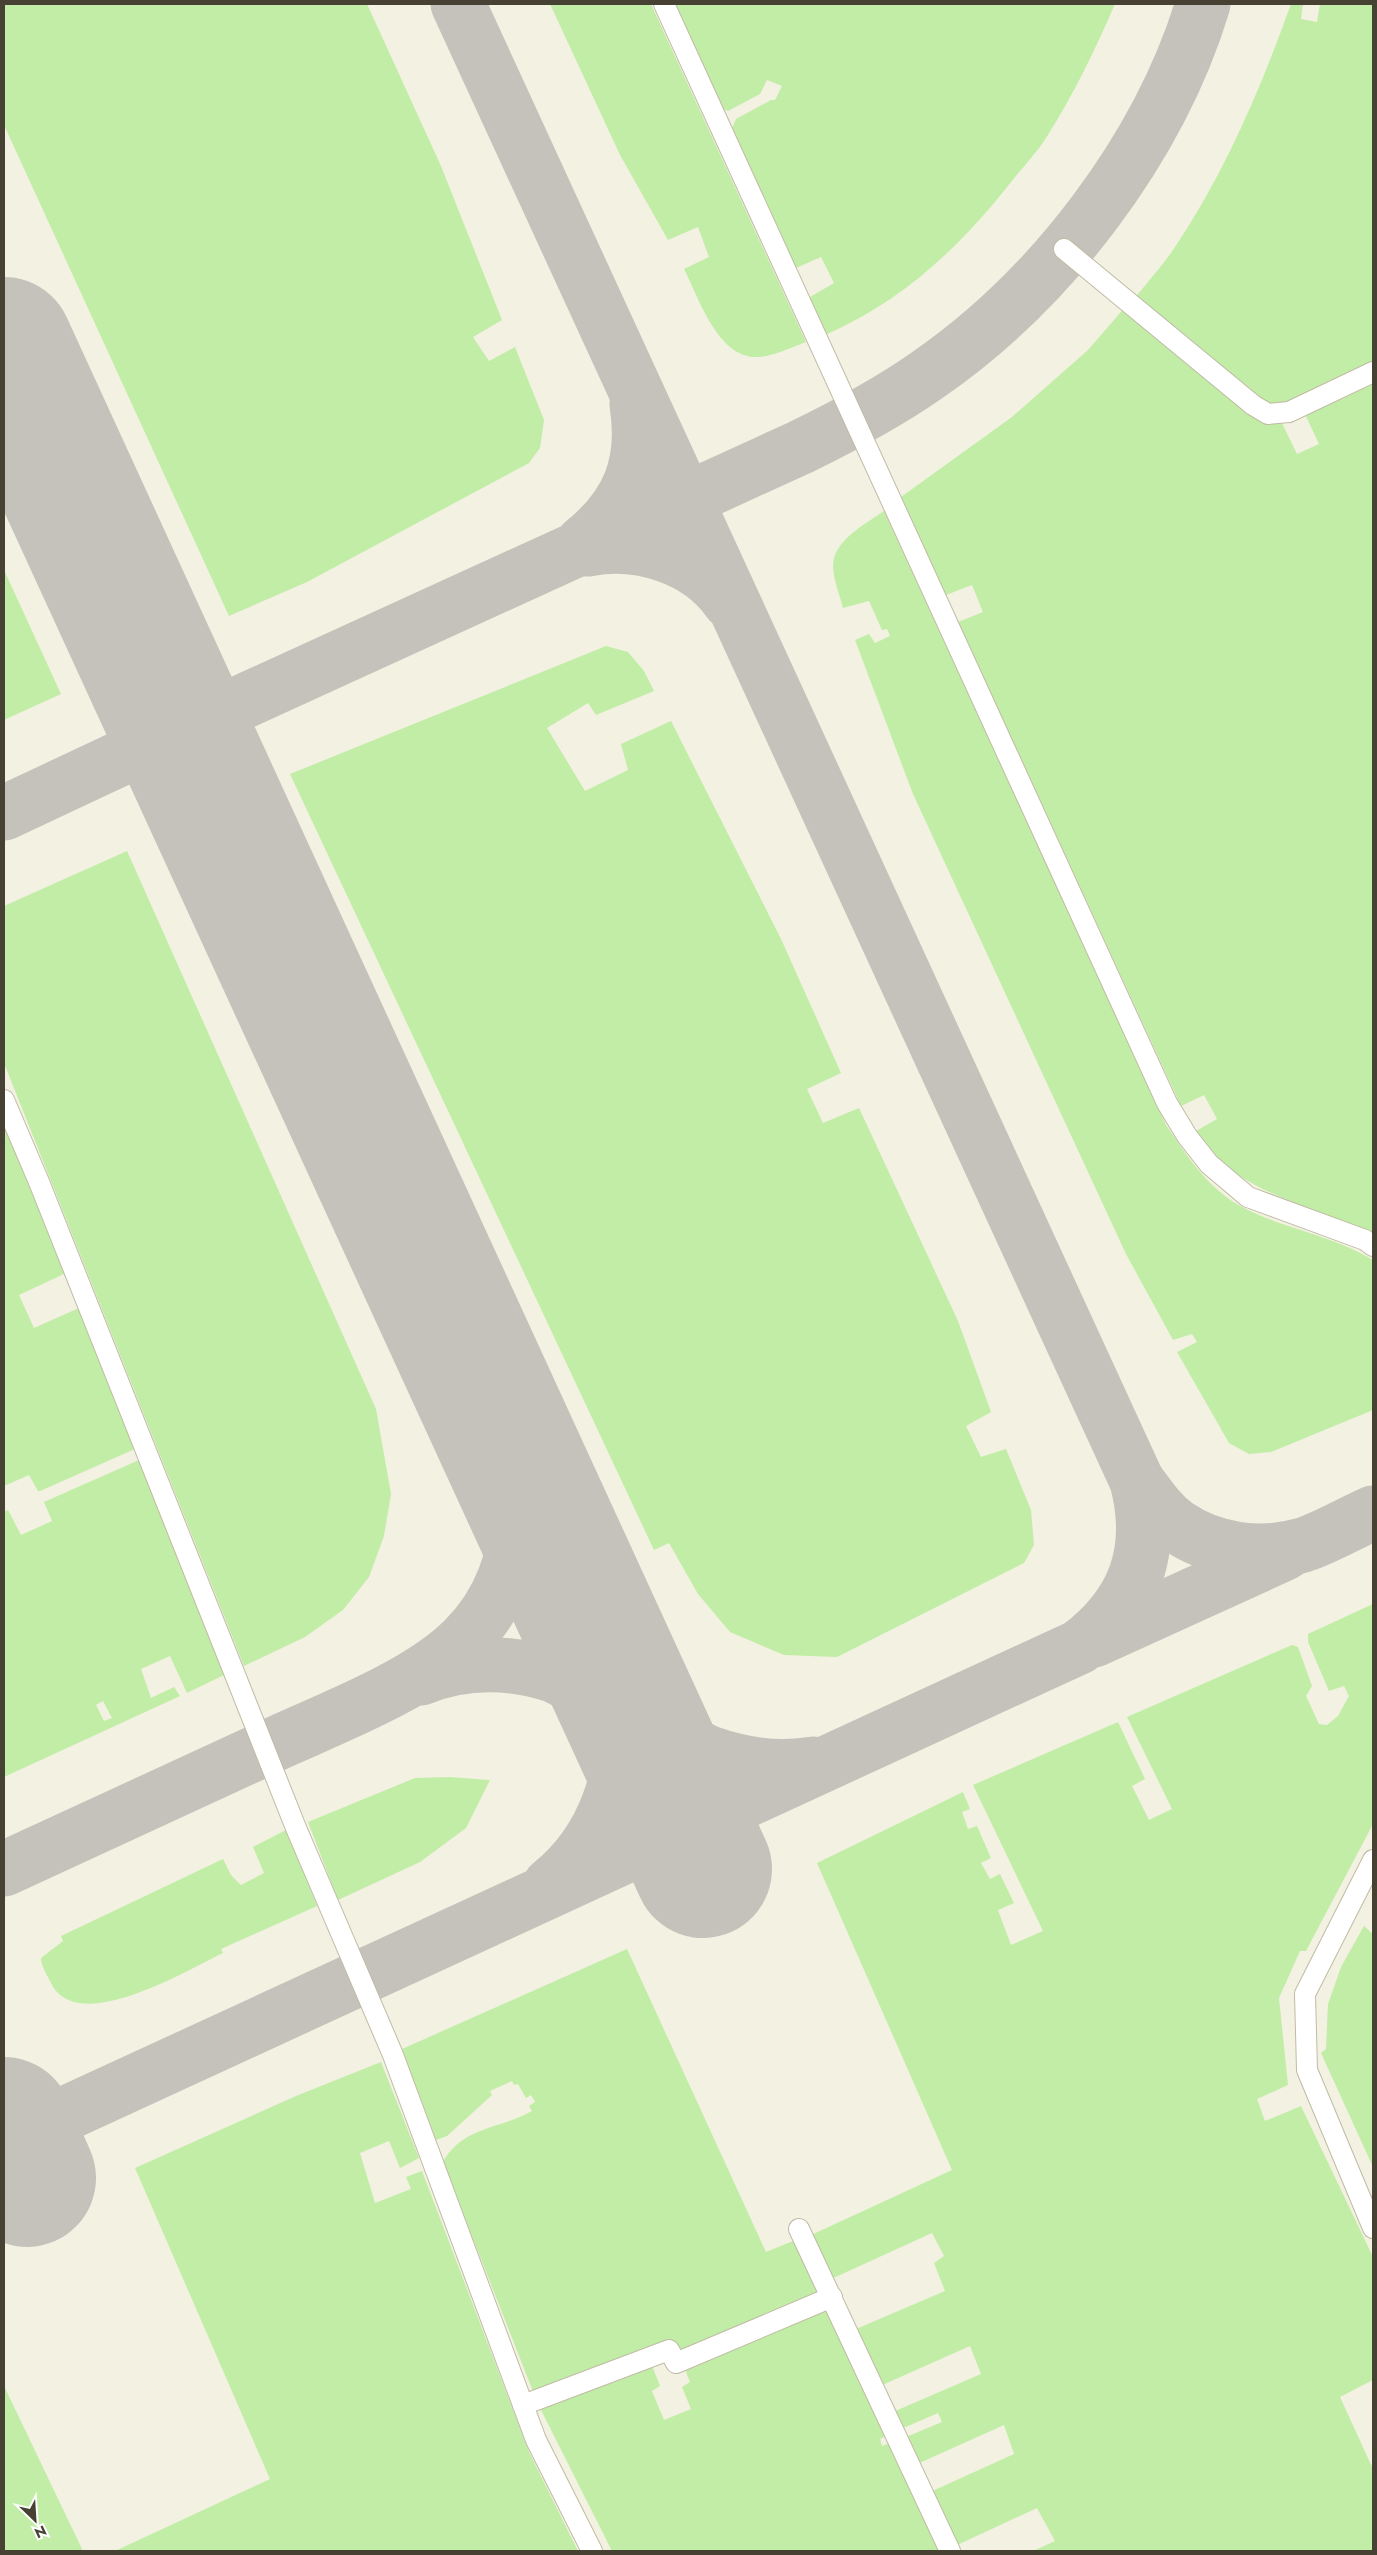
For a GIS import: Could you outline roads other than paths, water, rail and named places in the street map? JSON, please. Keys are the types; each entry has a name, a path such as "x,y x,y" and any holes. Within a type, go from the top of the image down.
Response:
{"lane":[{"path":"664,4 1167,1103 1187,1136 1209,1164 1248,1197 1365,1240 1373,1246"},
{"path":"1064,249 1253,405 1268,414 1289,412 1373,372"},
{"path":"4,1100 54,1219 296,1828 393,2055 536,2440 592,2551"},
{"path":"1373,1860 1305,1994 1307,2070 1373,2228"},
{"path":"799,2229 950,2551"},
{"path":"523,2406 669,2350 676,2363 832,2297"}]}
